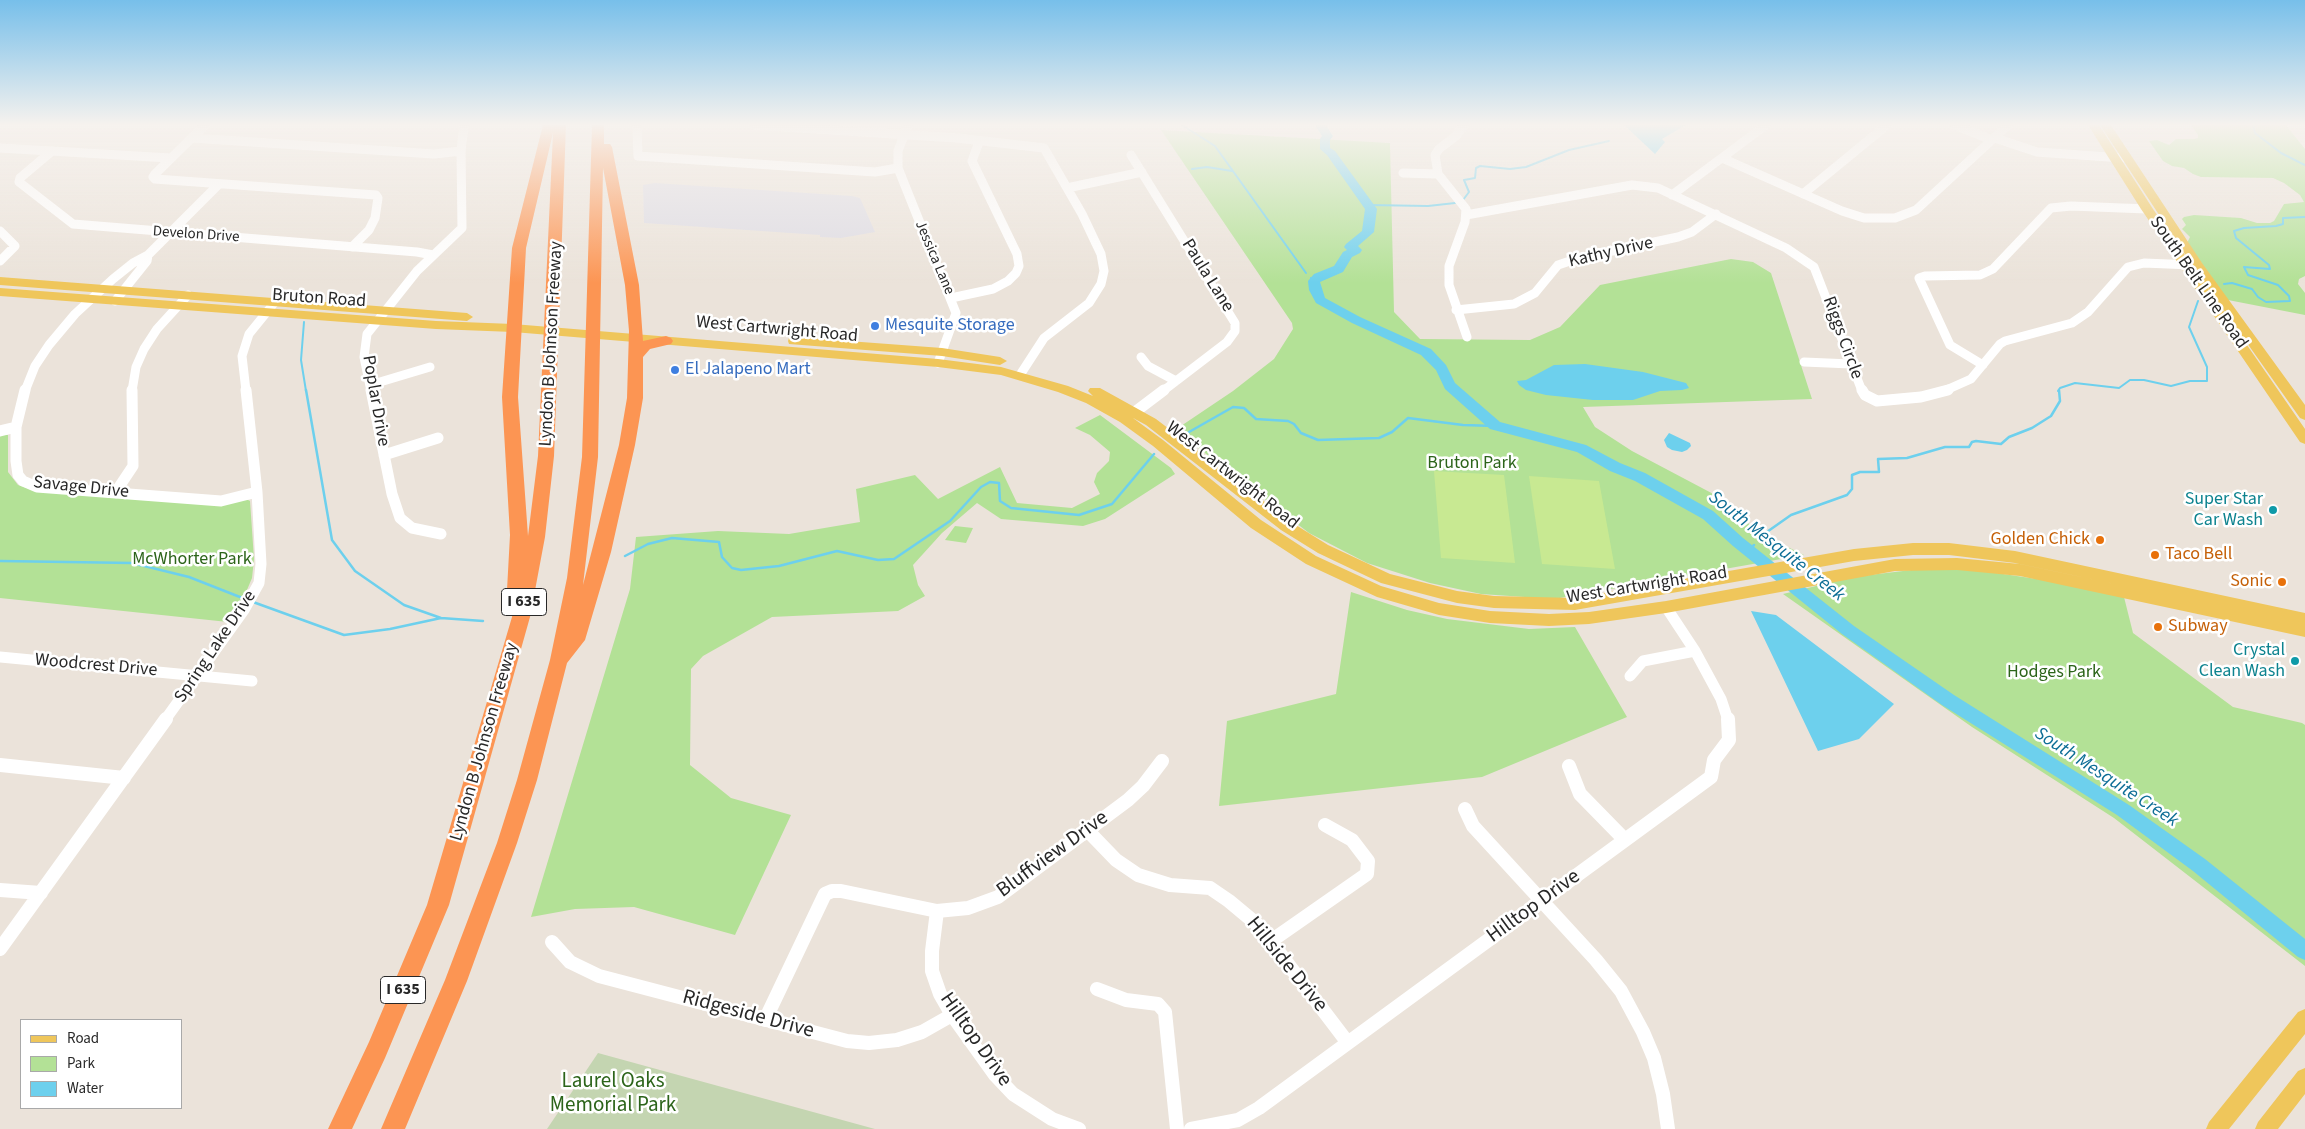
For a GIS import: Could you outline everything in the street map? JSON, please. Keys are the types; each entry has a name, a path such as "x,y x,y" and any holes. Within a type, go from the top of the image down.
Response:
{"highway":[{"path":"485,744 512,619 519,559 511,433 522,326 521,234 535,178"},
{"name":"Lyndon B Johnson Freeway","path":"340,1129 377,1050 438,905 521,617 542,496 546,456 558,178"},
{"name":"I 635","path":"393,1129 439,1022 484,908 527,780 559,660 582,539 590,457 597,178"},
{"path":"559,660 576,640 614,508 632,420 636,377 632,285 611,178"},
{"path":"636,356 645,345 666,341"}],"main road":[{"name":"South Belt Line Road","path":"2127,178 2283,404 2305,439"},
{"name":"South Belt Line Road","path":"2140,178 2198,266 2301,403 2305,415"},
{"path":"2136,192 2150,193"},
{"name":"Bruton Road","path":"0,281 385,310 522,326"},
{"name":"Bruton Road","path":"0,292 376,321 522,326 635,335"},
{"path":"2231,331 2247,332"},
{"name":"West Cartwright Road","path":"635,335 666,341 699,340"},
{"name":"West Cartwright Road","path":"635,335 940,358 1001,371 1022,371 1130,415 1221,474 1339,566 1377,591 1418,604 1490,617 1549,620 1589,618 1666,607 1834,574 1895,565 2018,563"},
{"name":"West Cartwright Road","path":"1130,415 1206,483 1275,538 1339,566 1457,597 1494,602 1575,604 1854,555 1913,549 1950,549 2201,603 2305,631"},
{"path":"1206,483 1221,474"},
{"path":"1626,596 1635,600 1659,602 1666,607 1667,602 1672,596 1693,590 1694,584"},
{"name":"West Cartwright Road","path":"2201,603 2305,619"},
{"path":"2216,1129 2305,1019"},
{"path":"2265,1129 2305,1078"}],"street":[{"name":"Develon Drive","path":"20,178 19,182 67,221 80,226 417,252 433,255"},
{"path":"153,178 155,180 376,195 378,198 374,218 369,230 352,247"},
{"name":"Poplar Drive","path":"441,534 412,528 400,518 392,494 364,356 367,334 376,321 417,271 456,236 462,228 461,178"},
{"name":"Jessica Lane","path":"902,178 956,313 940,358"},
{"path":"951,298 993,289 1008,282 1019,266 1017,254 979,178"},
{"path":"1022,371 1044,338 1089,303 1102,284 1104,271 1101,254 1061,178"},
{"path":"1067,188 1115,178"},
{"name":"Paula Lane","path":"1130,415 1226,342 1234,331 1235,322 1146,178"},
{"path":"1441,178 1466,209 1466,216 1449,266 1449,285 1456,310 1467,337"},
{"path":"1672,194 1695,178"},
{"path":"1766,178 1842,211 1864,218 1902,216 1916,210 1951,178"},
{"path":"1803,194 1823,178"},
{"path":"115,301 147,261 148,255 219,184"},
{"name":"Riggs Circle","path":"1466,216 1632,185 1658,188 1672,194 1786,248 1814,267 1862,390 1869,398 1877,401 1921,397 1947,390 1971,379 2004,341 2072,323 2088,312 2128,267 2144,263 2198,266"},
{"path":"1983,365 1950,345 1919,278 1925,276 1980,275 1993,269 2051,208 2071,206 2147,208"},
{"name":"Kathy Drive","path":"1456,310 1514,304 1535,293 1558,266 1579,258 1678,237 1692,232 1716,214"},
{"path":"0,231 15,246 0,261"},
{"name":"Savage Drive","path":"148,255 133,263 91,299 60,331 35,366 26,387 16,427 18,475 23,481 37,487 221,501 257,492"},
{"path":"115,493 133,466 132,389 136,367 144,349 157,329 188,295"},
{"name":"Spring Lake Drive","path":"0,949 198,675 244,610 256,589 261,564 257,492 242,356 249,334 275,302"},
{"path":"1141,357 1148,366 1176,381"},
{"path":"1804,362 1851,364"},
{"path":"370,385 430,367"},
{"path":"2283,404 2301,403"},
{"path":"0,431 16,427"},
{"path":"384,456 438,438"},
{"name":"Hilltop Drive","path":"1191,1129 1238,1120 1259,1108 1711,777 1714,760 1730,740 1729,723 1721,698 1695,651 1666,607"},
{"path":"1630,676 1643,661 1695,651"},
{"name":"Woodcrest Drive","path":"0,657 252,680"},
{"name":"Bluffview Drive","path":"765,1020 825,894 832,890 841,891 937,911 968,908 998,897 1088,831 1144,786 1162,761"},
{"path":"0,765 124,778"},
{"path":"1569,766 1580,794 1625,840"},
{"path":"1465,809 1473,826 1596,960 1621,991 1654,1058 1663,1094 1668,1129"},
{"path":"1270,940 1367,874 1368,861 1352,840 1325,825"},
{"name":"Hillside Drive","path":"1088,831 1116,860 1138,875 1170,885 1210,888 1259,926 1348,1043"},
{"path":"0,890 41,893"},
{"name":"Hilltop Drive","path":"937,911 932,951 932,971 940,994 952,1015 995,1075 1013,1094 1049,1124 1079,1129"},
{"name":"Ridgeside Drive","path":"552,942 570,962 599,976 847,1041 869,1043 897,1040 922,1032 952,1015"},
{"path":"1097,989 1126,1000 1158,1004 1165,1012 1177,1129"}],"shaded area":[{"path":"655,183 852,196 860,198 875,232 841,238 644,223 643,185"}],"green space":[{"name":"Bruton Park","path":"1193,178 1391,178 1394,312 1420,339 1530,340 1560,327 1600,285 1731,259 1753,262 1771,273 1812,399 1583,407 1595,427 1632,451 1719,497 1759,533 1804,555 1554,599 1481,594 1430,583 1367,563 1309,533 1175,430 1233,391 1274,359 1293,329 1292,323"},
{"path":"2250,178 2305,178 2305,276 2299,279 2298,284 2305,293 2305,315 2228,300 2187,243 2190,237 2182,229 2186,225 2182,219 2194,215 2241,218 2257,223 2270,223 2274,221 2284,204 2304,202 2300,195 2284,183 2273,178"},
{"path":"1100,415 1171,468 1175,474 1105,519 1083,526 1001,519 977,503 942,533 913,565 918,585 925,596 898,611 772,617 703,656 691,669 690,765 731,798 791,815 735,935 634,907 575,909 531,917 630,589 636,537 718,531 789,534 860,522 856,489 915,475 938,499 1000,467 1017,503 1072,508 1100,494 1094,482 1097,473 1109,461 1110,452 1090,435 1075,428"},
{"name":"McWhorter Park","path":"0,434 8,435 8,472 18,485 33,490 246,499 250,501 254,559 252,578 239,609 228,622 0,598"},
{"path":"1434,471 1504,475 1515,563 1441,558"},
{"path":"1529,476 1599,481 1615,569 1542,564"},
{"path":"955,526 973,528 966,543 945,540"},
{"name":"Hodges Park","path":"1928,568 1983,571 2057,582 2124,597 2133,633 2233,707 2305,725 2305,966 2114,818 1972,727 1783,594 1853,577"},
{"path":"1351,592 1407,610 1447,619 1529,629 1575,627 1627,717 1482,777 1219,806 1227,721 1336,694"},
{"name":"Laurel Oaks Memorial Park","path":"598,1053 875,1129 547,1129"}],"water":[{"path":"1585,364 1643,372 1686,383 1689,388 1660,391 1633,400 1593,400 1546,395 1526,390 1517,381 1526,380 1554,365"},
{"path":"1669,433 1690,443 1691,446 1682,452 1672,450 1667,447 1664,440"},
{"path":"1751,611 1776,615 1894,704 1859,739 1818,751"}],"waterway":[{"path":"1238,178 1306,273"},
{"name":"South Mesquite Creek","path":"1349,178 1371,209 1368,232 1350,247 1356,250 1347,255 1339,269 1318,277 1314,281 1315,290 1320,300 1356,320 1426,352 1441,368 1450,386 1495,426 1581,448 1615,467 1640,477 1708,515 1738,542 1848,630 1948,700 2123,810 2199,865 2305,951"},
{"path":"1463,200 1469,192 1464,180 1475,178"},
{"path":"1368,205 1428,206 1455,203"},
{"path":"2224,284 2232,283 2252,289 2258,297 2266,302 2290,301 2289,296 2278,285 2248,275 2244,267 2270,269 2269,265 2236,238 2234,231 2244,228 2276,226 2283,224 2283,218 2305,217"},
{"name":"South Mesquite Creek","path":"1311,278 1314,281"},
{"path":"2058,391 2060,388 2075,383 2119,388 2130,380 2144,380 2171,386 2190,381 2207,381 2207,367 2189,327 2198,301"},
{"path":"304,322 301,360 306,391"},
{"path":"306,390 332,540 355,571 404,605 441,618"},
{"path":"1764,534 1791,515 1847,495 1852,489 1852,475 1860,472 1879,472 1878,459 1907,458 1945,447 1969,447 1972,442 1976,441 2001,444 2009,437 2032,428 2051,416 2060,401 2059,390"},
{"path":"1189,432 1233,407 1244,408 1256,419 1288,421 1294,424 1301,433 1318,440 1379,438 1392,432 1408,418 1463,425 1495,426"},
{"path":"625,556 648,544 672,538 719,542 722,557 732,568 741,570 779,566 837,551 878,560 894,559 950,521 981,487 990,482 999,483 1000,501 1011,508 1079,515 1112,504 1154,454"},
{"name":"South Mesquite Creek","path":"1749,550 1754,545"},
{"path":"0,561 132,563 189,577 245,599"},
{"path":"253,602 344,635 390,629 441,618"},
{"path":"441,618 483,621"}],"place":[{"name":"Mesquite Storage","path":"875,326"},
{"name":"El Jalapeno Mart","path":"675,370"},
{"name":"Super Star Car Wash","path":"2273,510"},
{"name":"Golden Chick","path":"2100,540"},
{"name":"Taco Bell","path":"2155,555"},
{"name":"Sonic","path":"2282,582"},
{"name":"Subway","path":"2158,627"},
{"name":"Crystal Clean Wash","path":"2295,661"}]}
